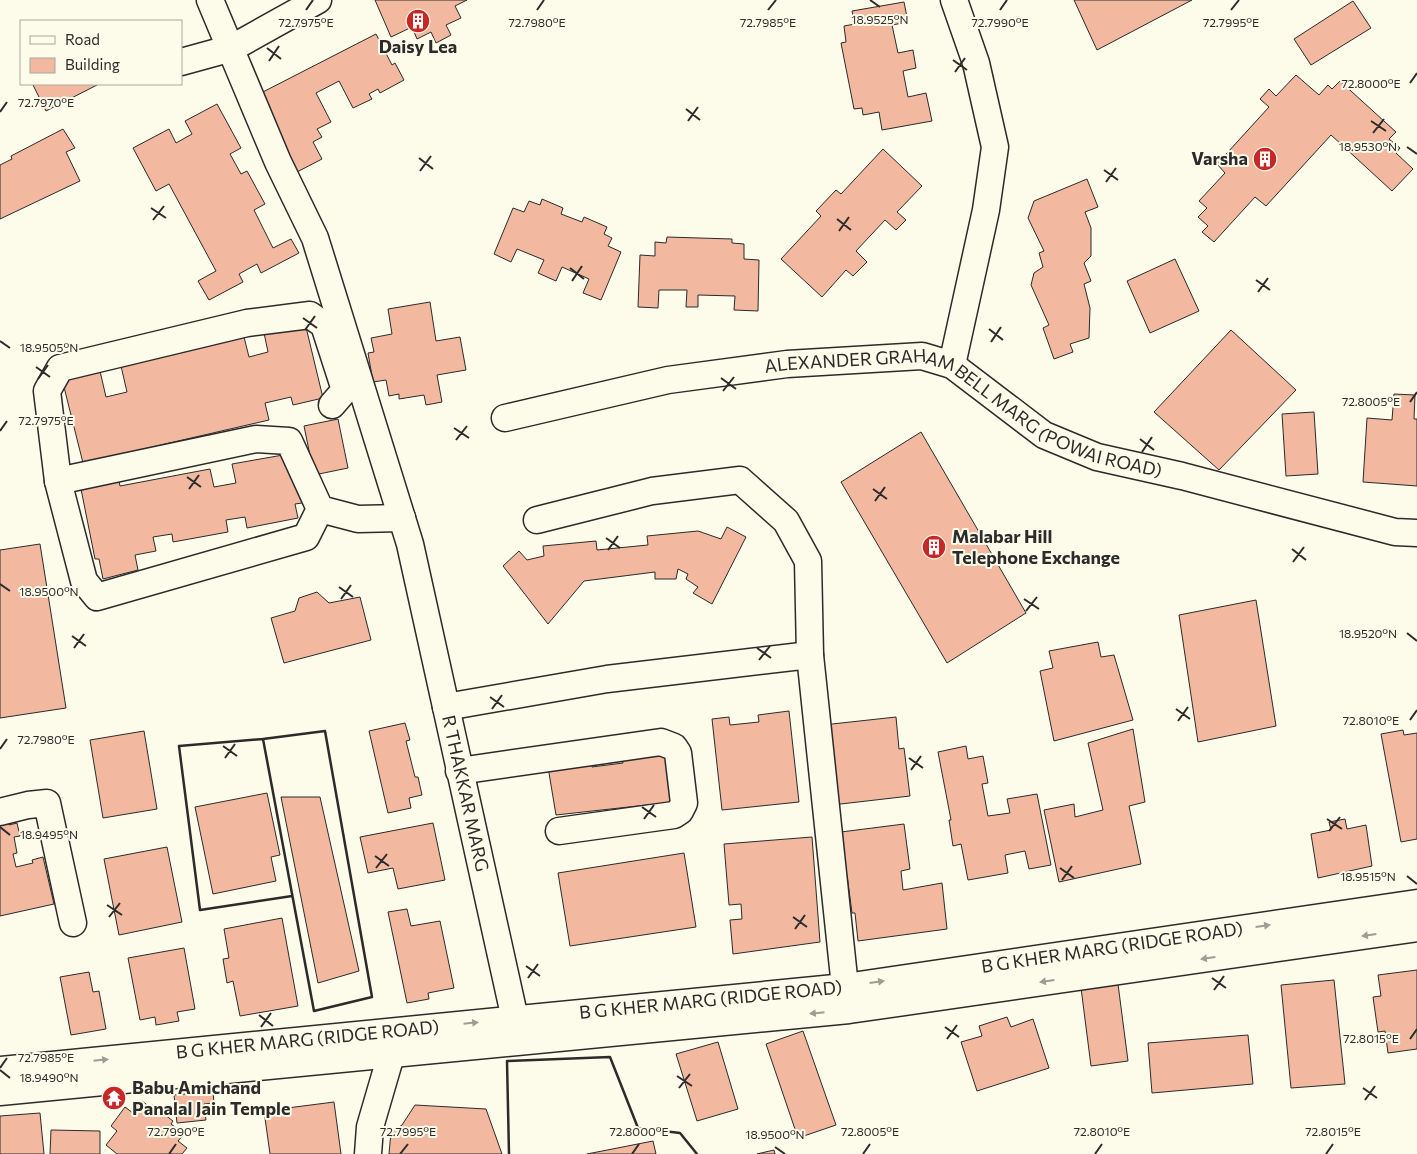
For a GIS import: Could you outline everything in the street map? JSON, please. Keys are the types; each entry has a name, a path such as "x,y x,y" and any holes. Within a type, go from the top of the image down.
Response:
{"street":[{"name":"R THAKKAR MARG","path":"210,0 232,48 278,162 315,238 410,544 516,1031"},
{"path":"182,62 232,48 318,0"},
{"path":"952,364 986,210 995,147 976,63 954,0"},
{"path":"320,509 306,537 97,597 84,581 58,481 47,391 60,368 247,323 310,315 324,325 345,390 332,405"},
{"name":"ALEXANDER GRAHAM BELL MARG (POWAI ROAD)","path":"506,418 668,380 787,364 922,356 952,364 1044,435 1097,457 1182,476 1395,532 1417,533"},
{"path":"58,481 256,439 289,440 320,509"},
{"path":"537,520 652,491 740,480 786,521 808,561 810,655 847,998"},
{"path":"320,509 358,519 402,518"},
{"path":"446,707 607,679 810,655"},
{"path":"461,780 661,742 674,747 678,753 684,803 680,811 674,814 559,831"},
{"path":"461,780 538,777"},
{"path":"0,812 28,805 47,803 73,923"},
{"name":"B G KHER MARG (RIDGE ROAD)","path":"847,998 1417,903"},
{"name":"B G KHER MARG (RIDGE ROAD)","path":"0,1070 516,1031 847,998 1417,928"},
{"name":"B G KHER MARG (RIDGE ROAD)","path":"0,1092 391,1055 516,1031"},
{"path":"368,1154 370,1128 391,1055"}],"building":[{"name":"Daisy Lea","path":"375,0 467,0 455,6 461,18 446,25 451,35 436,43 431,32 417,39 412,27 391,37"},
{"path":"1074,0 1192,0 1097,50"},
{"path":"1353,1 1371,28 1311,65 1294,39"},
{"path":"904,2 908,22 892,25 898,53 913,50 916,68 903,71 908,97 926,93 932,121 882,130 879,112 863,115 862,108 854,109 841,43 846,42 844,26 855,24 852,11"},
{"path":"376,34 392,65 395,63 404,80 380,93 378,89 369,94 372,99 353,108 339,81 316,93 331,122 317,129 322,137 313,142 322,159 297,172 257,95"},
{"name":"Varsha","path":"1296,75 1319,95 1328,85 1332,89 1340,81 1396,132 1389,139 1400,148 1396,153 1413,169 1392,191 1331,135 1266,206 1255,197 1214,242 1202,232 1208,226 1198,217 1207,208 1199,201 1225,173 1217,164 1269,107 1260,99 1269,89 1276,96"},
{"path":"33,85 97,85 46,111"},
{"path":"217,104 241,148 230,154 241,174 247,171 265,204 254,210 273,248 291,239 299,253 261,273 257,264 239,274 243,282 209,300 198,281 216,271 169,184 156,191 133,148 169,129 176,143 192,134 185,121"},
{"path":"63,129 75,148 66,152 80,181 0,219 0,165 12,159 11,156"},
{"path":"883,149 922,186 897,212 906,220 896,230 885,220 856,251 867,262 853,276 846,270 822,297 781,259 821,216 816,211 836,190 841,194"},
{"path":"1087,179 1098,207 1085,212 1091,228 1091,256 1084,263 1091,281 1084,284 1090,308 1089,338 1070,344 1073,352 1054,359 1043,328 1049,325 1031,285 1034,273 1043,267 1039,253 1044,251 1028,218 1034,201"},
{"path":"542,199 563,208 561,214 582,222 584,217 607,227 604,234 612,238 608,246 621,252 601,300 583,293 589,279 562,267 556,281 538,273 544,260 517,249 511,262 494,254 513,208 524,212 529,201 540,205"},
{"path":"667,237 732,239 732,243 744,244 744,259 759,260 758,311 734,310 735,296 698,295 698,307 686,307 687,290 659,290 658,308 638,307 640,255 655,256 655,242 666,243"},
{"path":"1175,259 1199,311 1150,333 1127,281"},
{"path":"430,302 436,341 460,337 466,370 437,375 442,402 426,405 424,395 399,399 399,394 389,396 386,380 373,382 368,353 374,352 371,338 392,334 388,309"},
{"path":"305,323 323,398 293,405 291,397 265,403 269,420 83,463 62,379 100,371 106,397 127,392 121,366 244,337 249,357 268,352 264,333"},
{"path":"1231,330 1296,390 1219,470 1154,412"},
{"path":"1394,394 1415,395 1414,419 1417,419 1417,486 1363,482 1367,418 1392,420"},
{"path":"1314,412 1318,474 1286,476 1282,414"},
{"path":"338,419 348,468 314,475 304,426"},
{"name":"Malabar Hill Telephone Exchange","path":"921,432 1026,613 947,663 841,482"},
{"path":"283,455 285,466 294,465 302,503 295,504 298,518 247,528 245,517 226,520 228,532 173,542 172,534 153,537 156,551 135,555 138,570 103,579 99,559 95,559 79,479 117,472 120,486 210,469 214,487 236,483 232,464"},
{"path":"727,527 746,537 712,604 693,593 698,587 686,579 688,574 678,569 676,579 655,579 655,572 584,581 548,624 503,566 519,551 527,560 544,556 543,546 596,541 597,550 648,545 647,536 698,531 721,539"},
{"path":"40,544 66,708 0,718 0,550"},
{"path":"317,592 329,603 360,597 371,640 284,663 271,618 295,611 299,598"},
{"path":"1256,600 1276,726 1198,742 1179,615"},
{"path":"1098,642 1101,657 1114,655 1133,720 1054,741 1040,671 1053,668 1049,651"},
{"path":"789,711 799,802 722,810 712,719 729,717 730,725 759,722 758,715"},
{"path":"896,717 899,749 904,748 910,796 832,805 823,725"},
{"path":"405,723 410,740 406,741 415,777 418,777 422,795 409,798 411,808 388,813 369,731"},
{"path":"1133,729 1145,802 1129,806 1141,864 1059,882 1044,810 1074,804 1075,817 1103,810 1088,743"},
{"path":"1403,730 1404,735 1417,733 1417,839 1401,842 1381,734"},
{"path":"144,731 157,809 103,818 90,740"},
{"path":"966,746 968,759 983,756 988,783 982,784 988,816 1010,813 1007,799 1037,794 1051,865 1029,869 1025,851 1005,855 1008,873 968,880 961,844 953,846 949,820 951,820 938,752"},
{"path":"667,752 674,802 556,815 548,767 591,762 592,767 623,763 622,757"},
{"path":"267,793 280,855 271,857 276,881 213,894 195,807"},
{"path":"281,797 320,797 359,971 318,983"},
{"path":"7,819 9,825 17,823 20,836 14,837 17,853 13,854 16,867 33,863 32,860 43,857 54,904 0,916 0,821"},
{"path":"1345,819 1347,829 1366,825 1372,866 1318,878 1311,834 1331,830 1329,822"},
{"path":"433,823 445,880 398,889 393,868 368,873 360,837"},
{"path":"904,824 910,869 901,871 903,890 942,883 947,929 858,941 855,913 852,913 847,875 842,876 833,833"},
{"path":"812,837 820,942 733,954 730,920 742,919 741,904 729,905 724,844"},
{"path":"167,847 182,922 119,935 104,859"},
{"path":"684,853 696,927 570,946 558,873"},
{"path":"407,909 411,926 440,921 454,988 428,993 429,999 407,1003 388,912"},
{"path":"282,918 298,1006 240,1016 233,981 227,983 223,959 229,958 224,929"},
{"path":"184,948 195,1009 177,1012 179,1021 156,1025 155,1017 140,1020 128,958"},
{"path":"1417,970 1417,1049 1388,1053 1385,1031 1378,1032 1373,997 1381,996 1378,975"},
{"path":"89,972 93,992 99,991 106,1029 71,1035 60,977"},
{"path":"1334,980 1345,1084 1291,1088 1281,985"},
{"path":"1118,984 1128,1061 1091,1066 1081,988"},
{"path":"1007,1017 1011,1027 1033,1019 1049,1068 977,1091 961,1042 982,1036 979,1026"},
{"path":"803,1031 836,1125 798,1138 766,1044"},
{"path":"1248,1035 1253,1084 1152,1093 1148,1043"},
{"path":"718,1042 738,1109 697,1121 676,1054"},
{"path":"213,1091 214,1103 204,1104 206,1120 177,1123 174,1095"},
{"path":"142,1101 150,1107 152,1105 173,1121 171,1124 184,1134 178,1141 187,1148 182,1154 117,1154 106,1145 117,1131 111,1126 125,1107 133,1113"},
{"path":"334,1102 341,1154 270,1154 264,1111"},
{"path":"415,1105 486,1109 502,1154 389,1154 391,1132 402,1125"},
{"path":"40,1113 44,1154 0,1154 0,1116"},
{"path":"51,1130 100,1131 100,1154 50,1154"},
{"path":"653,1141 656,1154 587,1154"},
{"path":"774,1150 775,1154 757,1154"}],"wall":[{"path":"263,739 314,1011 372,997 325,731 263,739 179,746 200,910 292,896"},
{"path":"509,1154 507,1061 610,1057 638,1128 680,1133 697,1154"}],"place":[{"name":"Daisy Lea","path":"418,21"},
{"name":"Varsha","path":"1265,159"},
{"name":"Malabar Hill Telephone Exchange","path":"934,547"},
{"name":"Babu Amichand Panalal Jain Temple","path":"114,1098"}]}
